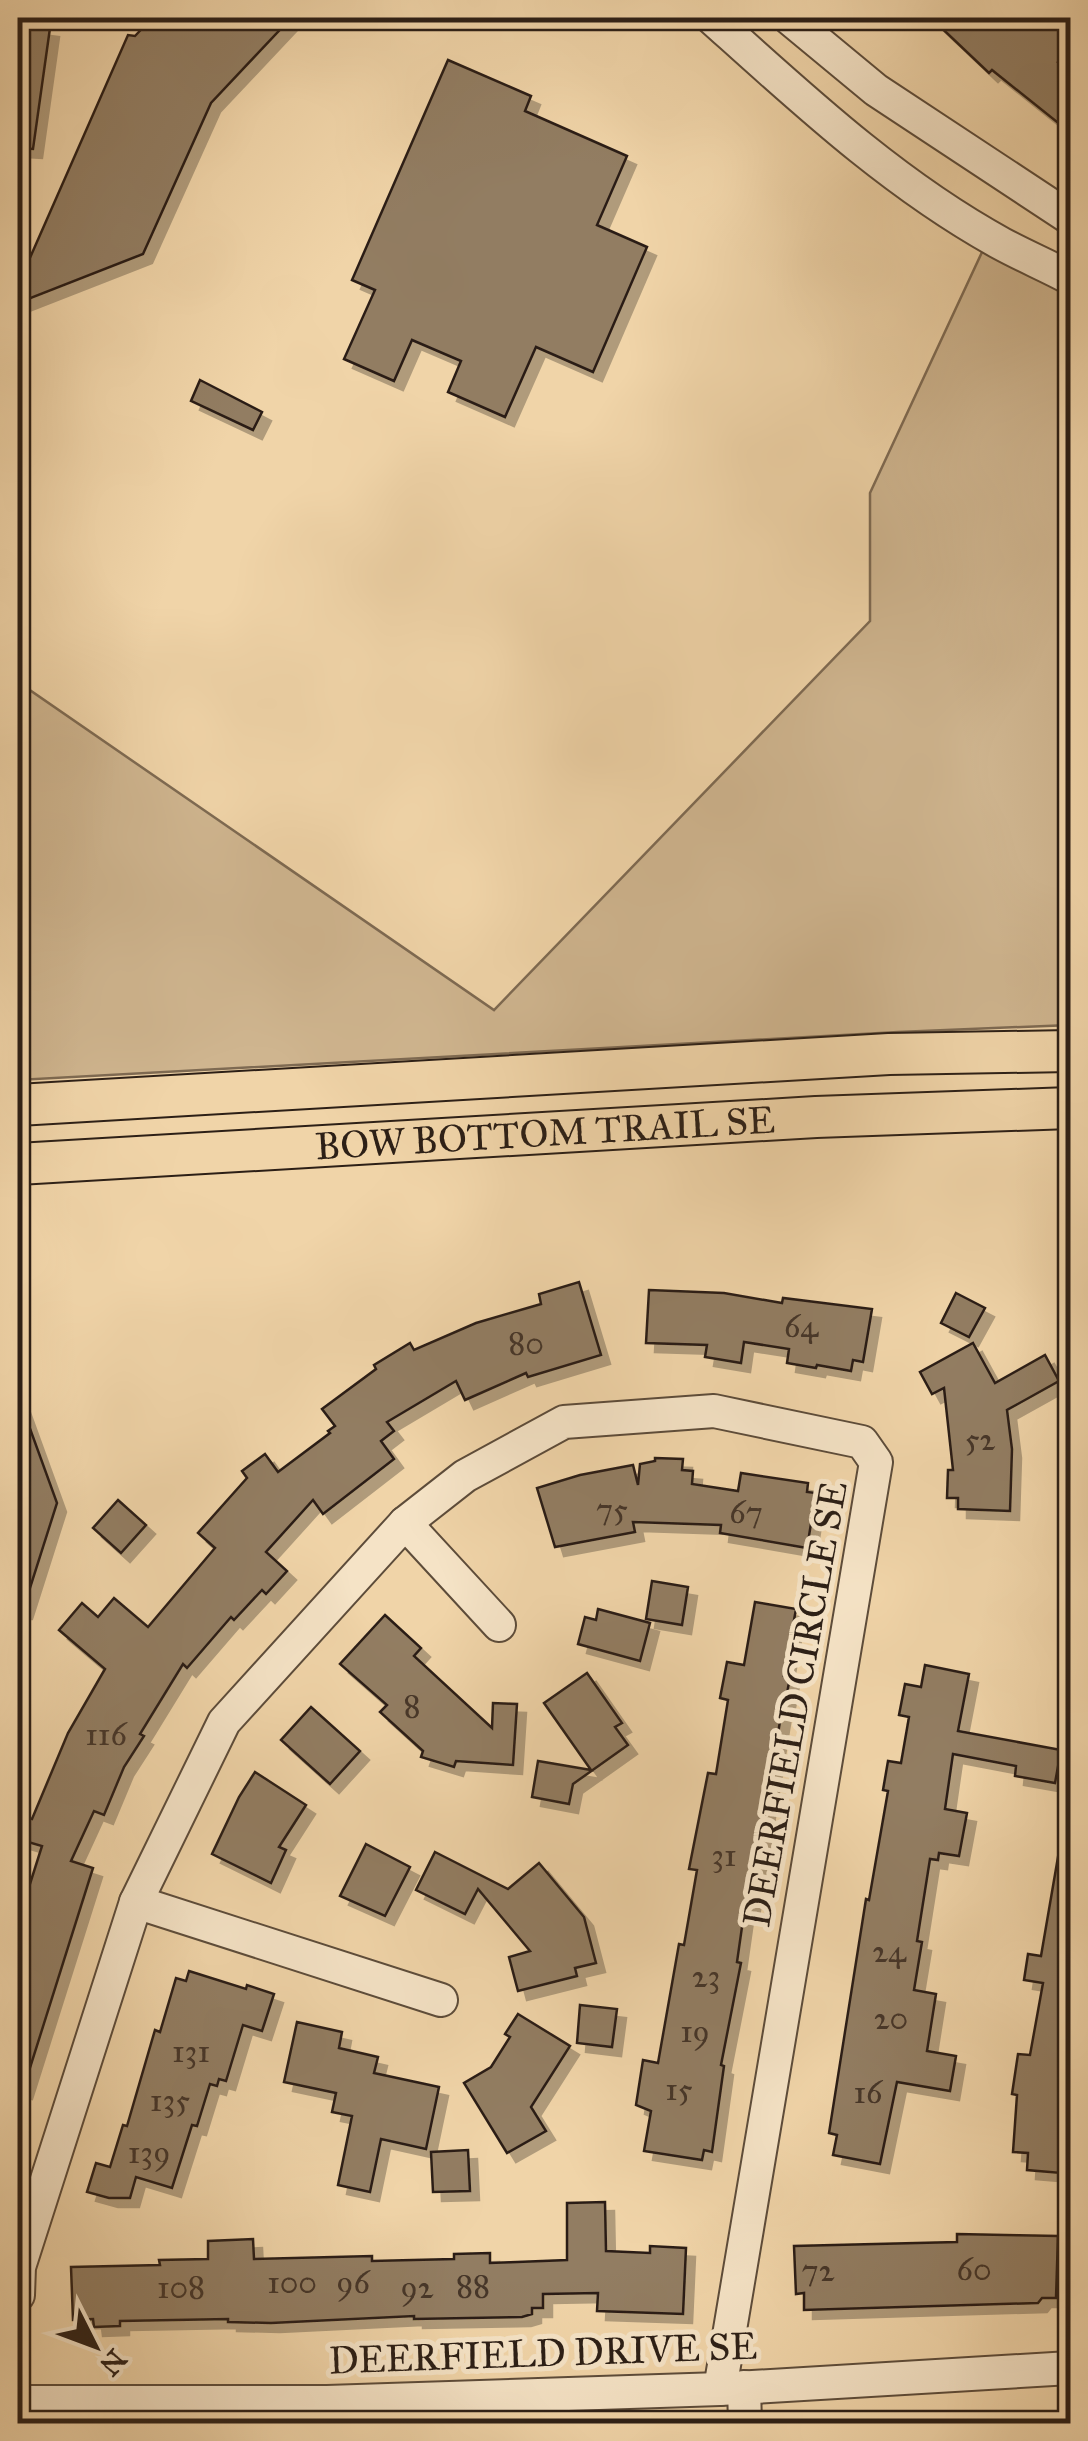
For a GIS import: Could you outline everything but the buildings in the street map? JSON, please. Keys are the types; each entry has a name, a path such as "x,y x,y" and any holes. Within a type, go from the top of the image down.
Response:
{"main road":[{"name":"BOW BOTTOM TRAIL SE","path":"18,1105 829,1057 1070,1051"},
{"name":"BOW BOTTOM TRAIL SE","path":"18,1164 796,1118 1070,1108"}],"street":[{"path":"712,18 796,94 911,184 999,242 1070,278"},
{"path":"789,18 876,90 1070,218"},
{"name":"DEERFIELD CIRCLE SE","path":"18,2295 20,2266 136,1902 224,1722 405,1523 465,1476 564,1422 714,1411 862,1442 876,1462 732,2388 745,2424"},
{"path":"405,1523 498,1625"},
{"path":"136,1902 441,2000"},
{"name":"DEERFIELD DRIVE SE","path":"18,2402 326,2412 1070,2368"}],"shaded area":[{"path":"983,250 1070,287 1070,1025 18,1080 18,682 494,1010 870,621 870,493"}]}
